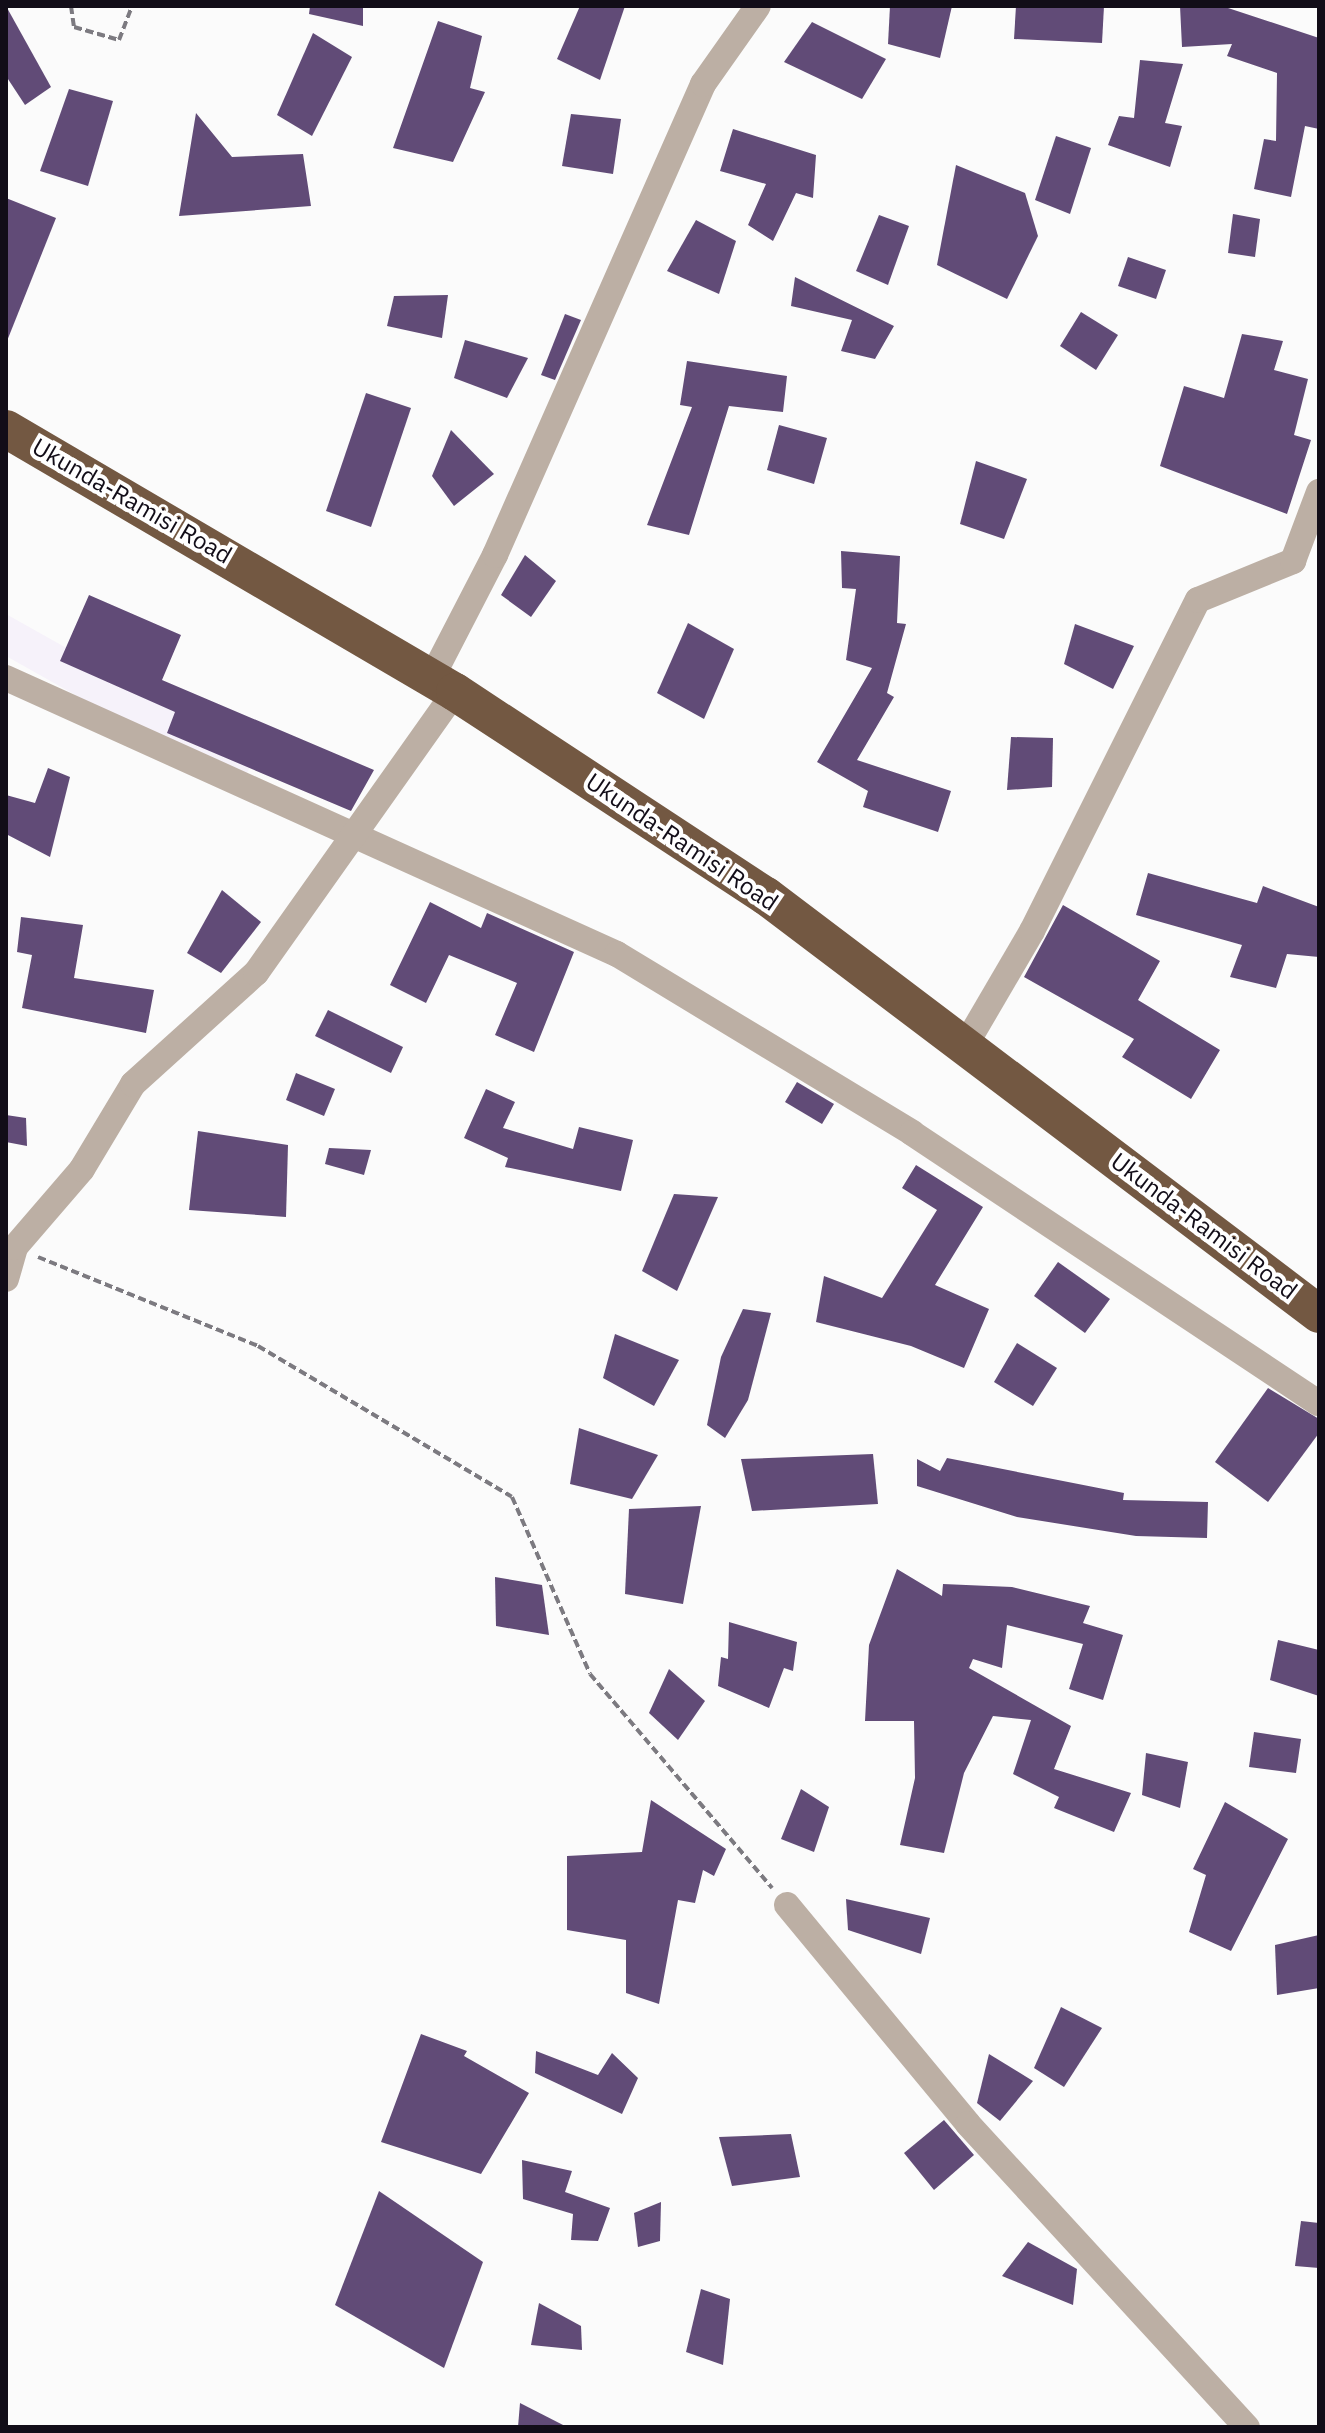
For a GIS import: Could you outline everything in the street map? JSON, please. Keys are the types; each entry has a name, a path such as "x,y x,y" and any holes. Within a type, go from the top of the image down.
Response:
{"highway":[{"name":"Ukunda-Ramisi Road","path":"6,429 443,686 766,896 966,1044 1319,1314"}],"street":[{"path":"6,1279 15,1247 82,1169 133,1084 256,973 356,836 443,686 495,555 703,84 758,6"},
{"path":"966,1044 1040,917 1198,600 1293,561 1319,492"},
{"path":"6,678 617,954 912,1133 1319,1403"},
{"path":"787,1905 968,2124 1247,2427"}],"path":[{"path":"71,6 74,27 119,40 132,6"},
{"path":"15,1247 258,1346 512,1497 590,1674 787,1905"}],"shaded area":[{"path":"6,614 257,755 239,787 6,656"}],"building":[{"path":"6,6 51,87 25,105 6,76"},
{"path":"310,6 363,6 363,26 309,14"},
{"path":"580,6 625,6 600,80 557,59"},
{"path":"890,6 952,6 940,58 888,44"},
{"path":"1016,6 1104,6 1102,43 1014,39"},
{"path":"1180,6 1222,6 1319,38 1319,129 1305,126 1291,197 1254,189 1264,139 1276,141 1277,73 1227,56 1232,44 1182,47"},
{"path":"438,21 482,36 470,88 485,92 453,162 393,148"},
{"path":"812,22 886,59 862,99 784,62"},
{"path":"313,33 352,57 312,136 277,115"},
{"path":"1140,60 1183,64 1165,123 1182,126 1170,167 1108,145 1119,116 1134,118"},
{"path":"69,89 113,101 88,186 40,171"},
{"path":"196,113 232,157 303,154 311,206 179,216"},
{"path":"571,114 621,119 613,174 562,166"},
{"path":"733,129 816,155 813,198 796,193 773,241 748,225 766,184 720,171"},
{"path":"1056,136 1091,148 1070,214 1035,200"},
{"path":"956,165 1025,193 1038,236 1007,299 937,265"},
{"path":"6,198 56,218 7,341 6,341"},
{"path":"1233,214 1260,219 1255,257 1228,253"},
{"path":"879,215 909,226 888,285 856,271"},
{"path":"696,220 736,241 719,294 667,271"},
{"path":"1128,257 1166,270 1156,299 1118,286"},
{"path":"795,277 894,326 875,359 841,351 852,320 791,306"},
{"path":"448,295 442,338 387,326 394,296"},
{"path":"1081,312 1118,335 1096,370 1060,346"},
{"path":"565,314 581,320 555,380 541,375"},
{"path":"1242,334 1283,341 1274,370 1308,379 1294,435 1311,440 1287,514 1160,466 1184,386 1224,398"},
{"path":"465,340 528,358 507,398 454,378"},
{"path":"687,361 787,376 783,412 729,406 689,535 647,525 692,407 680,405"},
{"path":"366,393 411,408 371,527 326,511"},
{"path":"779,425 827,438 814,484 767,470"},
{"path":"451,430 494,474 454,506 432,476"},
{"path":"976,461 1027,479 1004,539 960,524"},
{"path":"841,551 900,556 897,623 906,624 887,693 894,697 857,760 951,791 938,832 863,807 868,791 817,762 872,668 846,660 856,589 842,588"},
{"path":"525,555 556,581 531,617 501,595"},
{"path":"89,595 181,635 162,680 374,770 351,811 167,733 175,712 60,661"},
{"path":"688,623 734,649 704,719 657,693"},
{"path":"1075,624 1134,646 1113,689 1064,664"},
{"path":"1011,737 1053,738 1052,787 1007,790"},
{"path":"48,768 70,777 50,857 6,834 6,795 35,803"},
{"path":"1148,873 1257,903 1263,886 1319,907 1319,957 1287,954 1276,988 1230,977 1242,945 1136,915"},
{"path":"222,890 261,922 221,973 187,953"},
{"path":"430,902 481,928 487,913 574,952 534,1052 495,1035 517,983 449,955 426,1003 390,985"},
{"path":"1063,905 1160,961 1138,1000 1220,1050 1191,1099 1122,1057 1134,1039 1024,977"},
{"path":"21,917 83,925 74,978 154,990 146,1033 22,1008 32,955 17,952"},
{"path":"328,1010 403,1047 391,1073 315,1036"},
{"path":"296,1073 335,1089 324,1116 286,1100"},
{"path":"797,1082 834,1104 822,1124 785,1102"},
{"path":"486,1089 515,1102 503,1128 573,1149 579,1127 633,1140 621,1191 505,1167 508,1158 464,1138"},
{"path":"6,1115 26,1118 27,1146 6,1142"},
{"path":"198,1131 288,1145 286,1217 189,1210"},
{"path":"329,1148 371,1150 364,1175 325,1164"},
{"path":"916,1165 983,1207 935,1285 989,1309 964,1368 911,1346 816,1322 824,1276 882,1298 937,1210 902,1188"},
{"path":"674,1194 718,1197 677,1291 642,1271"},
{"path":"1058,1262 1110,1299 1085,1333 1034,1296"},
{"path":"743,1309 771,1313 748,1400 725,1438 707,1425 721,1357"},
{"path":"615,1334 679,1360 654,1406 603,1378"},
{"path":"1017,1343 1057,1368 1033,1406 994,1382"},
{"path":"1268,1388 1319,1419 1319,1433 1268,1502 1215,1462"},
{"path":"579,1428 658,1455 632,1499 570,1484"},
{"path":"873,1454 878,1504 752,1511 741,1459"},
{"path":"947,1458 1124,1493 1123,1500 1208,1502 1207,1538 1136,1536 1017,1517 917,1486 917,1459 940,1471"},
{"path":"701,1506 683,1604 625,1594 629,1509"},
{"path":"897,1569 942,1596 943,1584 1012,1587 1090,1606 1083,1623 1123,1635 1103,1700 1069,1689 1083,1644 1007,1625 1002,1668 973,1659 969,1668 1071,1726 1054,1769 1131,1793 1114,1832 1054,1808 1059,1797 1013,1774 1031,1720 993,1716 964,1773 944,1853 900,1845 915,1778 914,1721 865,1721 869,1645"},
{"path":"495,1577 542,1585 549,1635 496,1626"},
{"path":"729,1622 797,1642 793,1671 784,1668 769,1708 718,1686 721,1657 728,1659"},
{"path":"1278,1640 1319,1650 1319,1696 1270,1680"},
{"path":"669,1669 705,1701 678,1740 649,1713"},
{"path":"1254,1732 1301,1739 1296,1773 1249,1767"},
{"path":"1146,1753 1188,1762 1180,1808 1142,1795"},
{"path":"801,1789 829,1807 814,1852 781,1839"},
{"path":"651,1800 726,1849 714,1876 703,1870 695,1903 678,1900 659,2004 626,1993 626,1940 567,1930 567,1856 642,1852"},
{"path":"1225,1802 1288,1839 1231,1951 1189,1932 1206,1875 1193,1869"},
{"path":"846,1899 930,1918 921,1954 848,1930"},
{"path":"1319,1935 1319,1988 1277,1995 1275,1945"},
{"path":"1061,2007 1102,2028 1064,2087 1034,2068"},
{"path":"421,2034 467,2051 464,2056 529,2093 481,2174 381,2142"},
{"path":"536,2051 598,2075 612,2053 638,2078 622,2114 535,2073"},
{"path":"989,2054 1033,2081 1000,2121 977,2103"},
{"path":"944,2120 974,2155 934,2190 904,2153"},
{"path":"791,2134 800,2177 732,2186 719,2137"},
{"path":"522,2160 572,2171 565,2192 610,2208 598,2241 571,2240 573,2214 523,2199"},
{"path":"379,2191 483,2262 444,2368 335,2305"},
{"path":"661,2202 660,2241 638,2247 634,2213"},
{"path":"1301,2221 1319,2223 1319,2268 1295,2266"},
{"path":"1028,2242 1077,2269 1073,2305 1002,2276"},
{"path":"701,2289 730,2299 723,2365 686,2352"},
{"path":"539,2303 581,2326 582,2350 531,2345"},
{"path":"520,2403 567,2427 518,2427"}]}
